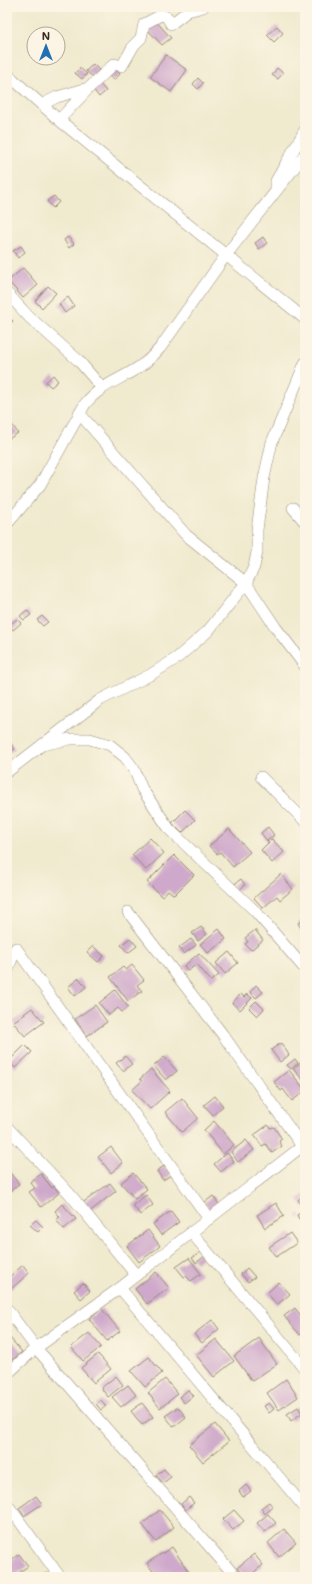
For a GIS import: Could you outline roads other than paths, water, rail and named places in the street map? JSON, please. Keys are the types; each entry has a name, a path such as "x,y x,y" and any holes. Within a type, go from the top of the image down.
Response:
{"street":[{"path":"60,120 90,87 114,64 122,66 134,45 141,38 144,24 161,15 167,17 171,24 188,11 203,7"},
{"path":"7,74 60,120 305,319"},
{"path":"43,104 57,97 90,87"},
{"path":"276,191 276,181 305,130"},
{"path":"7,524 40,484 79,413 94,393 150,359 170,335 226,255 305,154"},
{"path":"7,293 29,317 79,361 102,388"},
{"path":"7,772 100,700 150,675 177,658 208,631 246,583 254,567 257,552 257,530 264,478 272,442 305,364"},
{"path":"79,413 186,535 246,583 276,628 305,666"},
{"path":"293,508 305,522"},
{"path":"42,745 70,738 90,739 110,745 125,757 134,769 142,789 170,830 255,912 305,969"},
{"path":"261,777 305,821"},
{"path":"7,1374 36,1348 120,1288 304,1145 223,1035 128,912"},
{"path":"7,972 16,948 209,1219"},
{"path":"7,1127 69,1193 136,1275"},
{"path":"191,1232 305,1369"},
{"path":"120,1288 305,1508"},
{"path":"7,1309 36,1348 236,1577"},
{"path":"7,1504 60,1577"}]}
